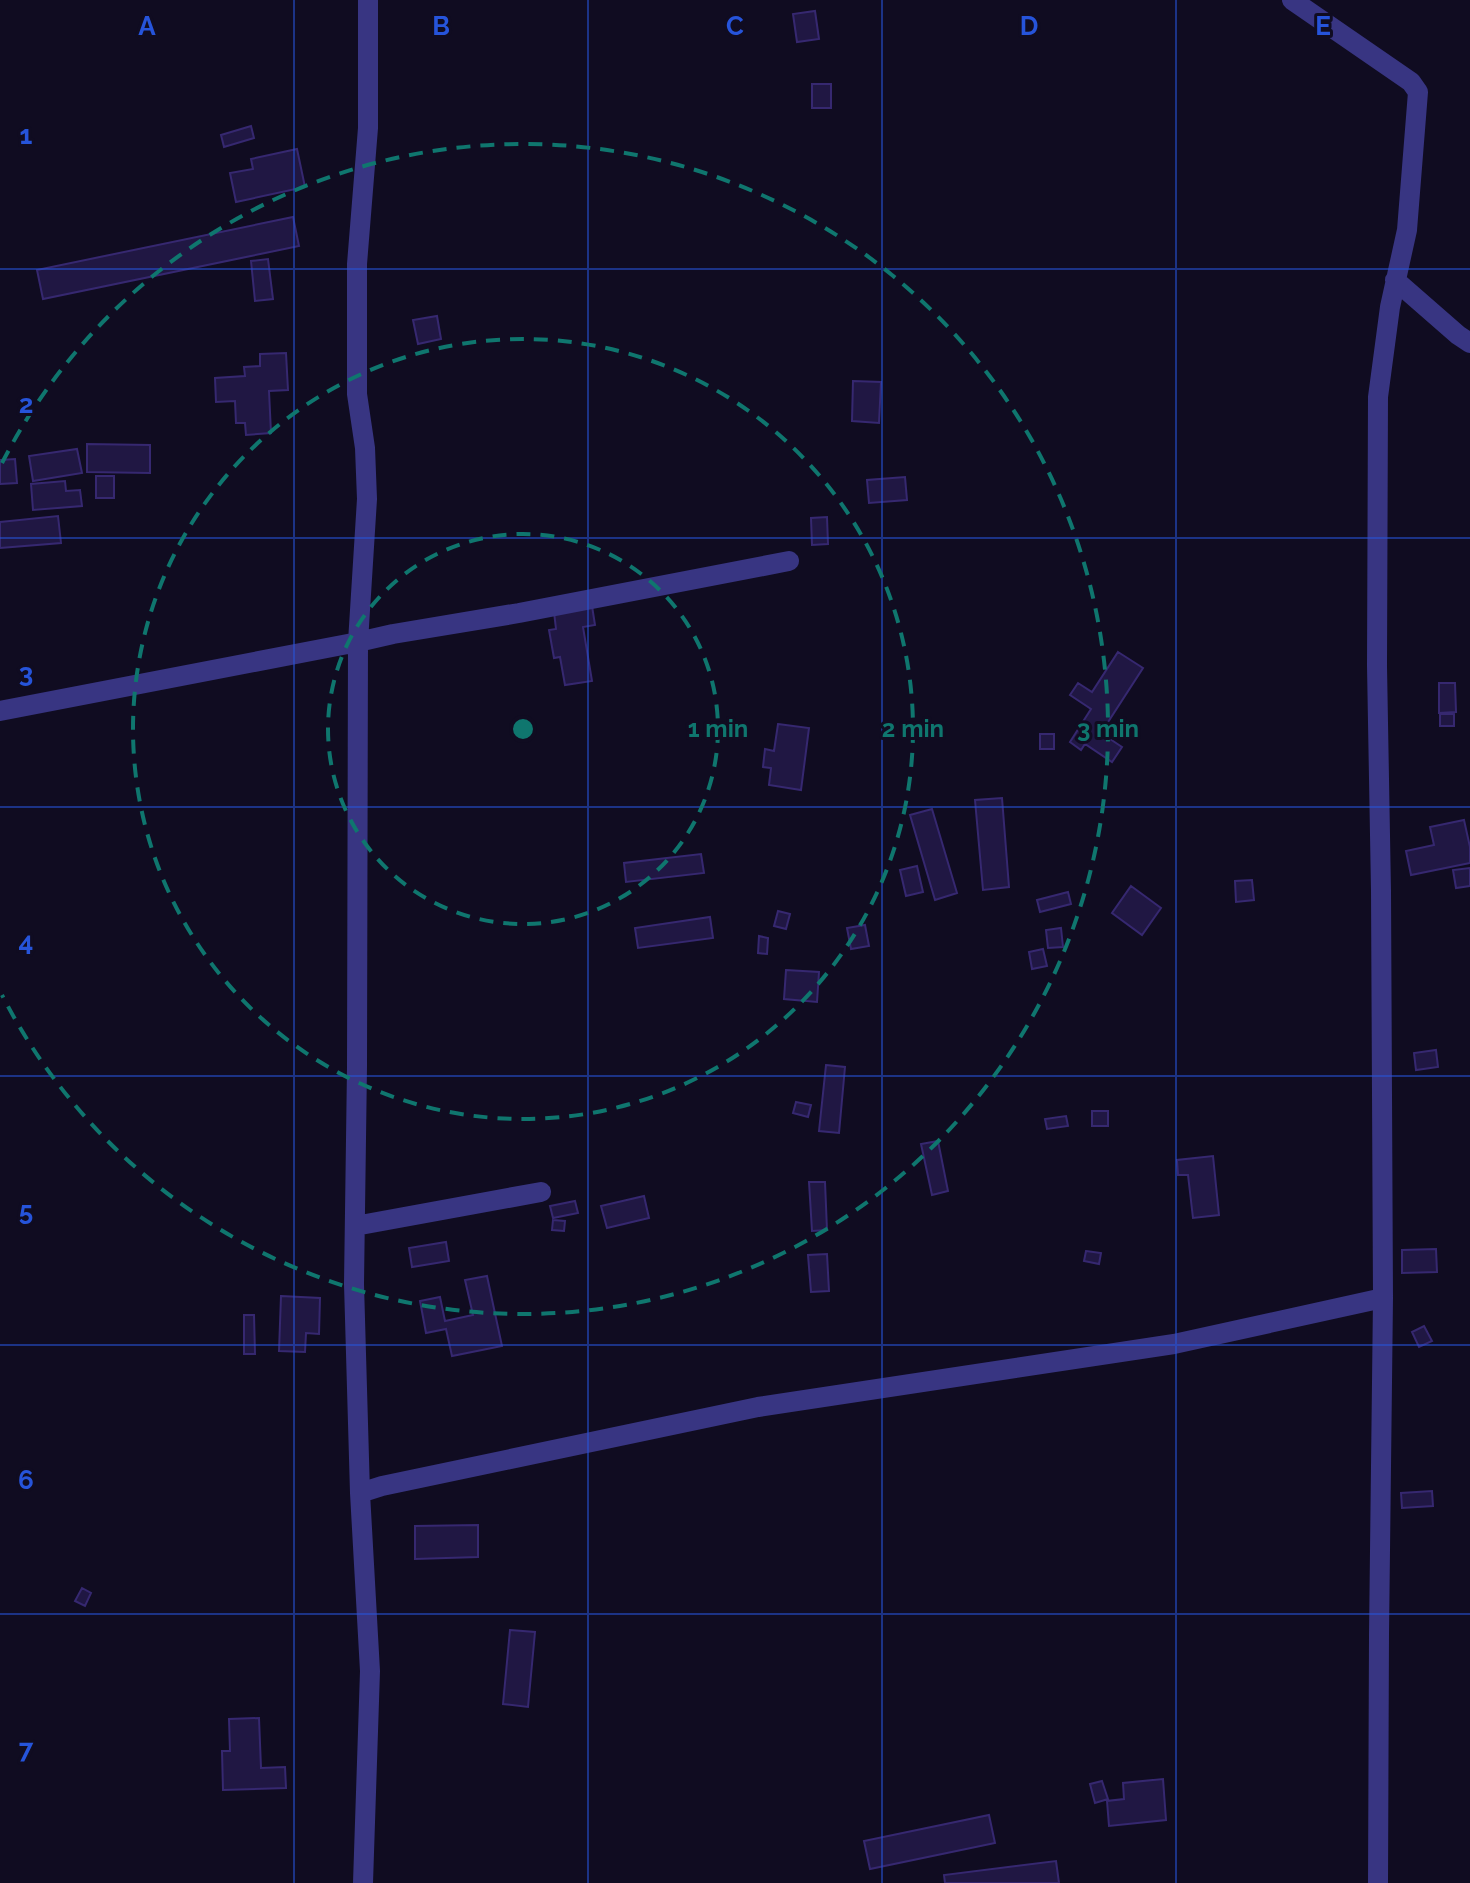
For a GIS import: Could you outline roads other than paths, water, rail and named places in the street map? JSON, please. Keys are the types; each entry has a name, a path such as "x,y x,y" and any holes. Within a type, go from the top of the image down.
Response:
{"street":[{"path":"363,1883 370,1671 360,1493 354,1284 358,642 367,499 365,448 357,394 357,264 368,128 368,0"},
{"path":"1292,0 1411,82 1418,92 1407,230 1395,280 1378,397 1377,666 1382,923 1383,1298 1378,1883"},
{"path":"1395,280 1470,343"},
{"path":"0,711 789,561"},
{"path":"355,1226 541,1192"},
{"path":"360,1493 758,1407 1174,1344 1383,1298"}]}
